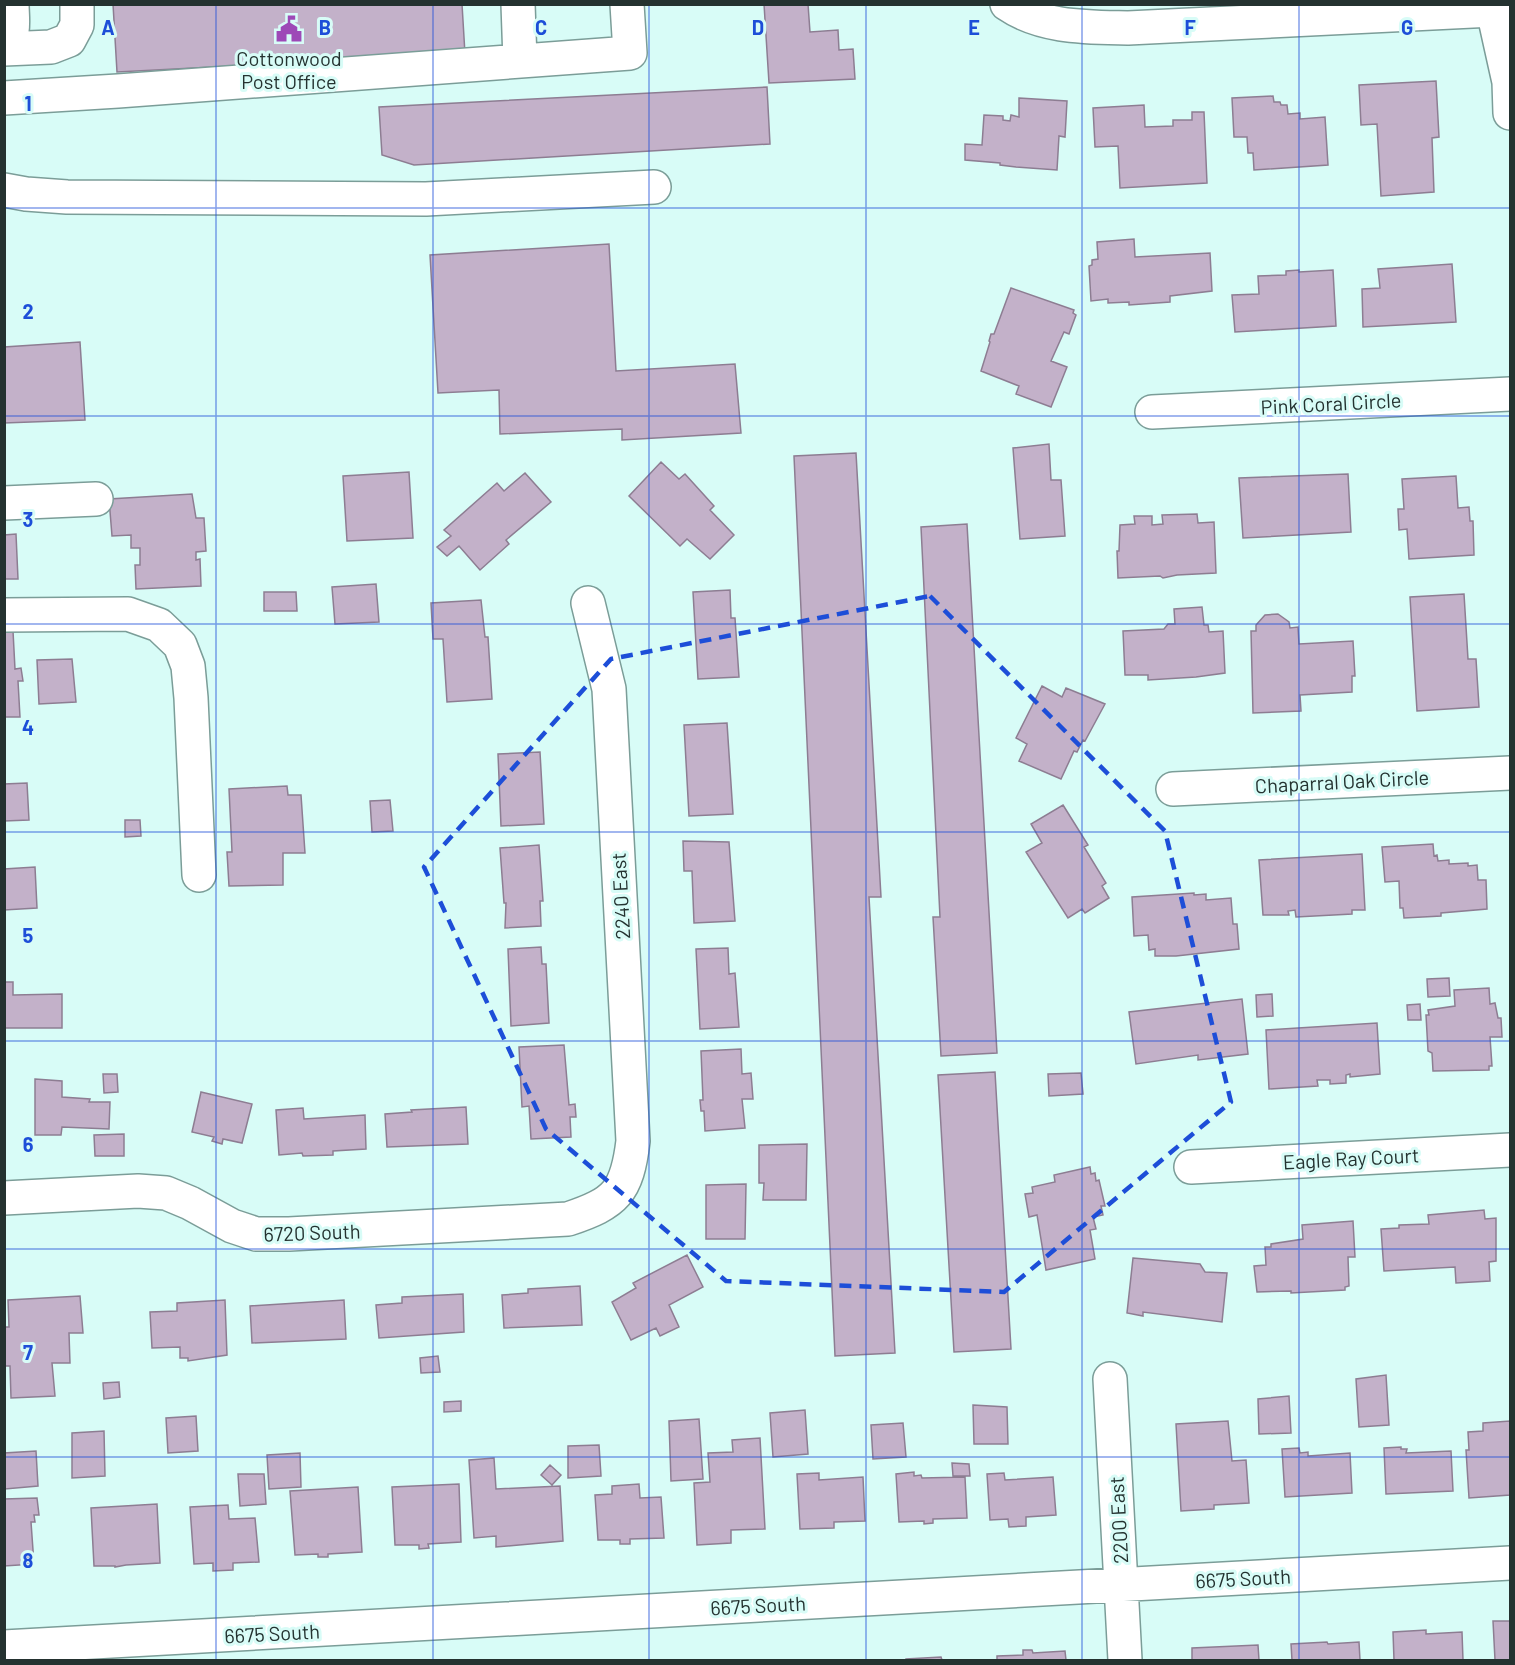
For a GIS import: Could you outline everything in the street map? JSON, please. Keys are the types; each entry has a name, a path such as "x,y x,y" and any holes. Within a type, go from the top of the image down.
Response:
{"street":[{"path":"4,48 13,29 12,4"},
{"path":"4,48 51,47 69,40 77,26 77,4"},
{"path":"518,4 520,61"},
{"path":"4,98 630,53 627,4"},
{"path":"1007,4 1018,12 1069,27 1128,28 1493,10 1509,82 1510,113"},
{"path":"4,190 67,197 426,199 654,187"},
{"name":"Pink Coral Circle","path":"1152,412 1510,394"},
{"path":"4,503 96,499"},
{"name":"2240 East","path":"588,603 609,689 633,1141 630,1166 620,1190"},
{"path":"4,615 128,614 159,625 180,645 188,666 191,698 199,875"},
{"name":"Chaparral Oak Circle","path":"1173,789 1510,773"},
{"name":"Eagle Ray Court","path":"1191,1167 1510,1150"},
{"name":"6720 South","path":"4,1198 138,1191 166,1193 232,1226 256,1234 278,1234 568,1219 598,1209 620,1190"},
{"name":"2200 East","path":"1110,1379 1125,1660"},
{"name":"6675 South","path":"4,1647 1510,1563"}],"highlighted area":[{"path":"930,596 1165,831 1231,1102 1004,1292 726,1281 546,1129 424,867 611,659"}],"building":[{"name":"Cottonwood Post Office","path":"113,4 462,4 465,54 117,72"},
{"path":"764,4 808,4 810,32 838,30 839,50 853,49 855,79 769,83"},
{"path":"1436,81 1439,137 1432,138 1434,192 1381,196 1377,124 1361,125 1359,85"},
{"path":"767,87 770,144 414,165 382,155 379,107"},
{"path":"1273,96 1274,102 1287,105 1288,114 1300,113 1300,119 1325,117 1328,165 1254,170 1253,153 1248,153 1247,137 1234,137 1232,98"},
{"path":"1019,98 1067,101 1065,137 1059,136 1057,170 965,160 965,144 982,145 984,115 1003,116 1003,120 1010,121 1011,115 1019,117"},
{"path":"1144,105 1145,127 1173,126 1173,120 1192,120 1192,112 1204,112 1207,183 1120,188 1118,146 1095,147 1093,108"},
{"path":"1134,239 1135,257 1210,253 1212,291 1170,296 1170,302 1129,305 1129,302 1108,303 1108,299 1091,301 1089,266 1092,265 1092,260 1098,259 1097,242"},
{"path":"609,244 616,371 735,364 741,433 622,440 622,429 500,434 499,390 438,393 430,255"},
{"path":"1452,264 1456,322 1363,327 1362,289 1380,288 1378,269"},
{"path":"1299,270 1299,272 1333,270 1336,326 1235,332 1232,295 1259,294 1258,276 1286,275 1286,271"},
{"path":"1011,288 1074,310 1073,313 1076,315 1069,334 1064,332 1051,361 1067,367 1051,407 1016,394 1019,386 981,371 991,334 994,334"},
{"path":"80,342 85,420 4,423 4,347"},
{"path":"1049,444 1051,480 1061,480 1065,536 1020,539 1013,448"},
{"path":"856,453 881,897 869,897 895,1353 835,1356 794,456"},
{"path":"661,462 679,479 685,474 714,506 710,510 734,535 710,559 687,539 680,546 629,496"},
{"path":"409,472 413,538 347,541 343,476"},
{"path":"525,473 551,502 506,540 509,544 480,570 459,546 447,556 437,547 451,536 444,530 497,483 504,491"},
{"path":"1348,474 1351,532 1243,538 1239,478"},
{"path":"1456,476 1458,508 1469,507 1470,521 1473,521 1474,555 1409,559 1407,529 1399,530 1398,509 1404,509 1402,479"},
{"path":"192,494 196,518 204,518 206,551 196,552 196,560 200,559 201,586 136,589 135,565 140,565 140,548 131,548 131,535 112,536 109,499"},
{"path":"1197,514 1198,523 1214,522 1216,573 1163,578 1160,576 1118,578 1117,551 1119,551 1120,525 1135,524 1134,516 1152,516 1152,525 1163,524 1162,515"},
{"path":"967,524 997,1053 941,1056 933,917 940,917 921,527"},
{"path":"16,534 18,579 4,579 4,535"},
{"path":"376,584 379,622 335,624 332,587"},
{"path":"730,590 731,618 735,618 739,677 698,679 693,592"},
{"path":"264,592 296,592 297,611 264,611"},
{"path":"1464,594 1468,659 1476,659 1479,707 1417,711 1410,597"},
{"path":"481,600 485,637 488,637 492,699 447,702 443,639 433,639 431,603"},
{"path":"1202,607 1204,625 1208,625 1209,632 1223,631 1225,673 1148,680 1148,675 1125,675 1123,631 1164,629 1168,624 1175,624 1174,609"},
{"path":"1278,614 1289,622 1290,628 1298,627 1299,644 1353,641 1355,676 1352,676 1352,692 1300,695 1301,711 1253,713 1251,631 1256,631 1256,625 1265,615"},
{"path":"13,631 15,669 21,668 23,681 18,681 20,717 4,717 4,632"},
{"path":"72,659 76,702 39,704 37,660"},
{"path":"1042,686 1062,697 1066,688 1105,704 1085,741 1083,740 1077,752 1074,751 1061,779 1019,761 1027,744 1016,738"},
{"path":"727,723 733,814 689,816 684,725"},
{"path":"540,752 544,824 501,826 498,754"},
{"path":"27,783 29,820 4,821 4,784"},
{"path":"287,786 288,795 301,795 305,853 283,853 283,885 229,886 227,852 232,852 229,789"},
{"path":"390,800 393,831 372,832 370,801"},
{"path":"1063,805 1088,845 1084,847 1106,883 1102,886 1109,898 1085,913 1082,909 1068,918 1026,852 1042,843 1031,824"},
{"path":"125,820 140,820 141,836 125,837"},
{"path":"683,841 729,842 735,921 694,923 692,871 684,871"},
{"path":"1433,844 1434,856 1437,855 1438,861 1449,860 1449,864 1477,865 1478,880 1486,880 1487,909 1441,913 1441,916 1404,918 1403,908 1400,908 1399,881 1385,882 1382,847"},
{"path":"539,845 543,901 540,901 541,926 505,928 506,903 504,903 500,848"},
{"path":"1362,854 1365,910 1352,910 1352,914 1296,917 1295,910 1288,911 1289,915 1263,915 1259,860"},
{"path":"35,867 37,908 4,910 4,869"},
{"path":"1194,893 1194,895 1206,894 1206,900 1231,898 1233,924 1237,924 1239,949 1155,956 1155,949 1149,950 1148,935 1134,936 1132,897"},
{"path":"541,947 542,964 546,964 549,1023 511,1026 508,949"},
{"path":"728,948 729,974 735,973 739,1027 700,1029 696,949"},
{"path":"1449,978 1450,996 1428,997 1427,979"},
{"path":"4,982 13,982 13,995 62,994 62,1028 4,1028"},
{"path":"1489,988 1490,1004 1495,1003 1498,1018 1501,1018 1502,1037 1490,1037 1492,1066 1489,1066 1489,1070 1433,1071 1432,1053 1428,1051 1426,1015 1429,1015 1428,1010 1455,1006 1454,990"},
{"path":"1272,994 1273,1016 1257,1017 1256,995"},
{"path":"1242,999 1248,1054 1198,1060 1198,1055 1136,1064 1129,1012"},
{"path":"1420,1004 1421,1020 1408,1020 1407,1005"},
{"path":"1377,1023 1380,1074 1350,1077 1350,1074 1346,1075 1346,1083 1330,1084 1330,1080 1317,1080 1318,1086 1269,1089 1266,1030"},
{"path":"564,1045 569,1105 575,1104 576,1117 570,1117 571,1137 531,1139 529,1106 522,1107 519,1047"},
{"path":"741,1049 742,1074 751,1073 753,1099 742,1099 745,1128 705,1131 704,1111 701,1111 700,1100 703,1100 701,1051"},
{"path":"995,1072 1011,1349 954,1352 938,1075"},
{"path":"1081,1073 1083,1094 1049,1096 1048,1074"},
{"path":"103,1074 117,1074 118,1092 104,1093"},
{"path":"35,1079 62,1081 62,1097 90,1099 89,1102 110,1102 109,1129 62,1127 61,1135 35,1135"},
{"path":"201,1092 252,1104 242,1143 223,1139 222,1144 212,1141 214,1137 192,1132"},
{"path":"466,1107 468,1144 387,1147 385,1114"},
{"path":"303,1108 304,1119 365,1115 366,1149 333,1151 333,1155 303,1156 302,1153 279,1155 276,1110"},
{"path":"124,1134 124,1156 95,1156 94,1135"},
{"path":"807,1144 806,1200 763,1200 764,1183 759,1183 759,1145"},
{"path":"1090,1167 1091,1174 1095,1173 1096,1181 1099,1180 1105,1206 1101,1206 1103,1215 1093,1217 1096,1229 1090,1230 1095,1259 1046,1270 1037,1215 1029,1217 1025,1194 1033,1193 1032,1187 1055,1182 1054,1175"},
{"path":"746,1184 745,1239 706,1239 706,1185"},
{"path":"1484,1210 1485,1219 1496,1218 1496,1261 1489,1262 1490,1281 1456,1283 1455,1267 1384,1271 1381,1229 1399,1228 1399,1225 1429,1224 1428,1215"},
{"path":"1353,1221 1355,1257 1348,1257 1349,1286 1345,1287 1345,1290 1257,1292 1254,1266 1266,1265 1265,1247 1303,1239 1302,1225"},
{"path":"687,1255 703,1287 669,1305 679,1327 660,1336 656,1328 631,1340 612,1302 636,1288 633,1283"},
{"path":"1133,1258 1200,1264 1205,1272 1227,1273 1222,1322 1143,1312 1143,1316 1127,1313"},
{"path":"580,1286 582,1325 504,1328 502,1295 528,1293 528,1289"},
{"path":"463,1294 464,1332 379,1338 376,1305 402,1303 402,1297"},
{"path":"80,1296 83,1333 69,1333 70,1363 52,1363 55,1396 11,1398 10,1366 4,1366 4,1327 9,1327 8,1300"},
{"path":"225,1300 227,1355 188,1361 188,1358 180,1358 180,1347 152,1348 150,1312 177,1311 177,1303"},
{"path":"344,1300 346,1339 252,1343 250,1306"},
{"path":"438,1356 440,1372 421,1373 420,1358"},
{"path":"1386,1375 1389,1425 1359,1427 1356,1379"},
{"path":"119,1382 120,1397 104,1399 103,1383"},
{"path":"1289,1396 1291,1433 1259,1434 1258,1399"},
{"path":"461,1401 461,1411 444,1412 444,1402"},
{"path":"973,1405 1007,1407 1008,1444 974,1444"},
{"path":"805,1410 808,1454 773,1457 770,1413"},
{"path":"196,1416 198,1451 168,1453 166,1418"},
{"path":"699,1419 703,1479 671,1481 669,1421"},
{"path":"1228,1421 1232,1461 1246,1460 1249,1503 1214,1505 1214,1509 1181,1511 1176,1424"},
{"path":"1510,1421 1510,1495 1469,1498 1466,1450 1469,1450 1468,1432 1483,1431 1483,1423"},
{"path":"903,1423 906,1457 873,1459 871,1425"},
{"path":"104,1431 105,1476 72,1478 72,1433"},
{"path":"760,1438 765,1529 731,1530 731,1543 697,1545 694,1483 710,1482 708,1453 733,1452 732,1440"},
{"path":"599,1445 601,1476 568,1478 568,1446"},
{"path":"1401,1447 1401,1449 1407,1449 1406,1453 1451,1451 1453,1491 1386,1494 1384,1448"},
{"path":"1299,1448 1300,1453 1308,1452 1308,1456 1350,1453 1352,1493 1285,1497 1282,1449"},
{"path":"36,1451 38,1486 5,1489 4,1453"},
{"path":"300,1453 301,1487 269,1489 267,1455"},
{"path":"494,1458 496,1489 560,1486 563,1541 496,1547 496,1536 474,1538 469,1460"},
{"path":"952,1463 969,1464 970,1476 953,1476"},
{"path":"550,1465 561,1475 552,1485 541,1475"},
{"path":"914,1472 914,1476 921,1475 922,1478 965,1477 967,1518 933,1519 933,1523 924,1524 924,1521 899,1522 896,1474"},
{"path":"819,1473 819,1480 863,1477 865,1521 834,1522 834,1528 800,1529 797,1474"},
{"path":"1004,1473 1005,1480 1053,1477 1056,1515 1026,1517 1026,1526 1009,1527 1008,1519 990,1520 987,1474"},
{"path":"238,1474 264,1474 266,1504 240,1506"},
{"path":"459,1484 461,1542 428,1544 429,1548 419,1549 419,1545 395,1545 392,1487"},
{"path":"639,1484 640,1498 661,1497 664,1538 630,1539 630,1544 620,1544 620,1540 598,1540 595,1495 612,1494 612,1486"},
{"path":"358,1487 362,1552 328,1554 328,1557 318,1557 318,1554 295,1555 290,1491"},
{"path":"37,1498 39,1515 34,1515 35,1522 31,1522 34,1564 4,1566 4,1499"},
{"path":"157,1504 160,1563 115,1567 94,1566 91,1508"},
{"path":"228,1505 229,1519 255,1518 259,1562 233,1563 233,1570 213,1571 213,1563 194,1564 190,1507"},
{"path":"1493,1621 1510,1621 1510,1660 1495,1660"},
{"path":"1426,1630 1426,1634 1462,1632 1463,1660 1394,1660 1393,1632"},
{"path":"1327,1642 1328,1644 1359,1642 1360,1660 1292,1660 1291,1644"},
{"path":"1258,1645 1259,1660 1192,1660 1192,1648"},
{"path":"1023,1650 1032,1650 1033,1653 1065,1651 1066,1660 997,1660 997,1656 1023,1655"},
{"path":"941,1657 942,1660 906,1660 906,1659"}],"place":[{"name":"Cottonwood Post Office","path":"289,29"}]}
